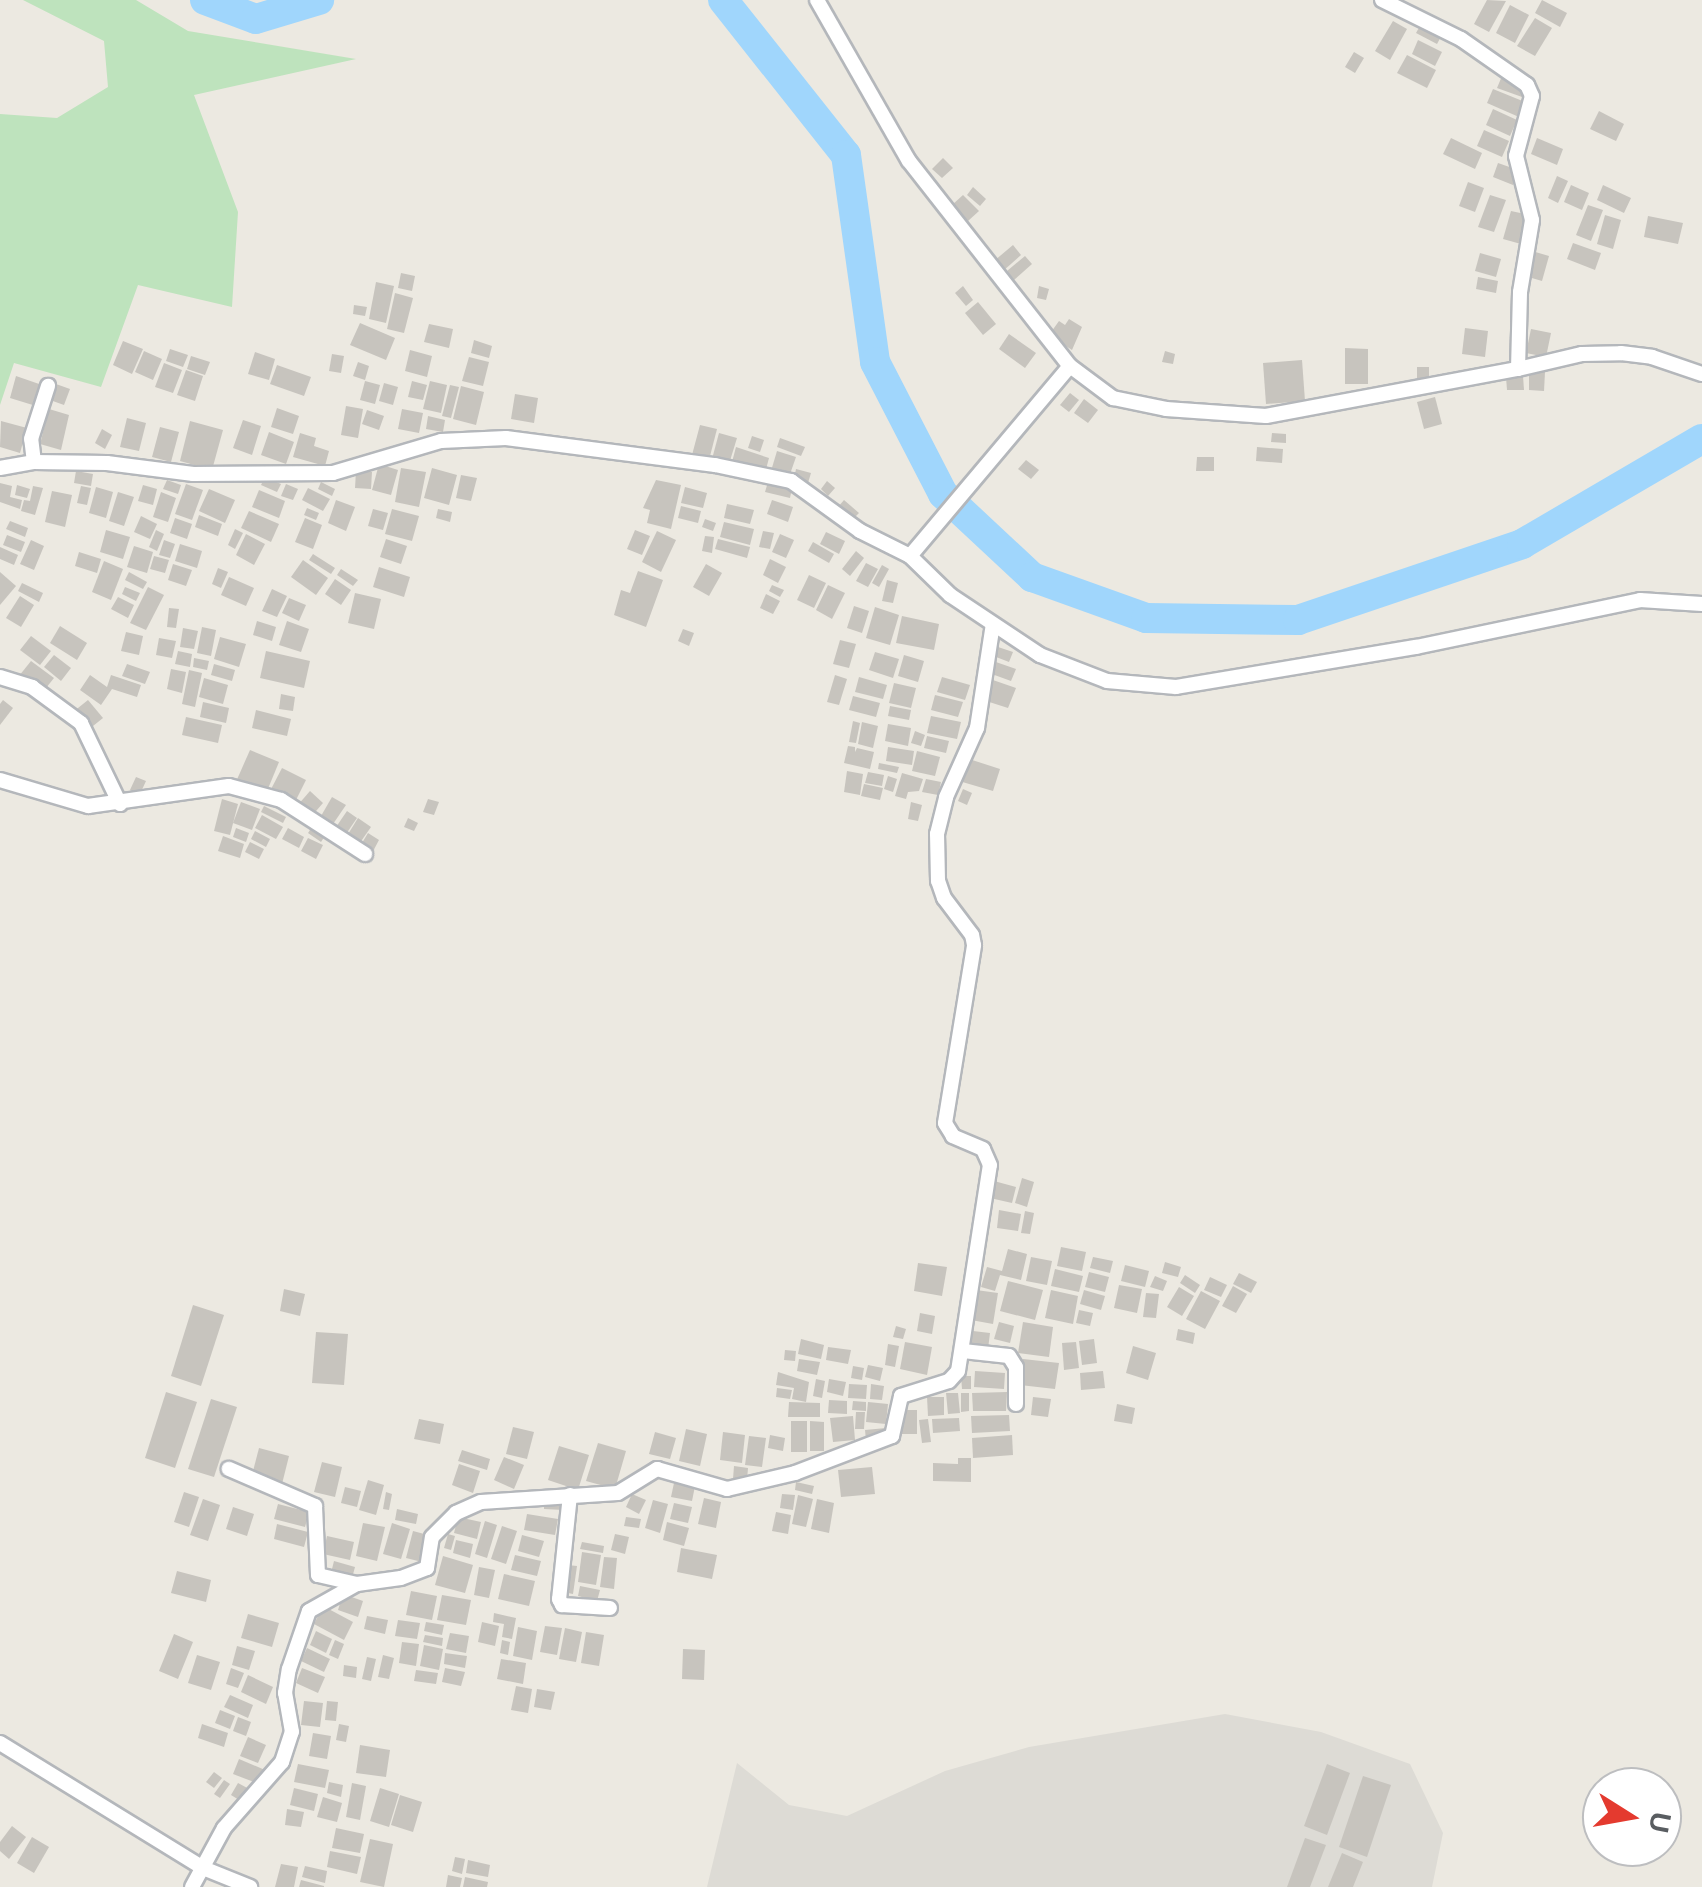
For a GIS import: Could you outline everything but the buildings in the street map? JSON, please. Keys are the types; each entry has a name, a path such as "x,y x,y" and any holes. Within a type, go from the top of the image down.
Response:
{"street":[{"path":"817,0 854,61 880,117 909,161 1070,366 1114,398 1166,409 1266,416 1518,370 1582,354 1652,357 1702,374"},
{"path":"1382,0 1423,18 1527,85 1532,96 1516,156 1532,220 1520,292 1518,370"},
{"path":"1423,18 1428,0"},
{"path":"915,550 1004,450 1070,366"},
{"path":"34,462 31,439 48,386"},
{"path":"0,468 34,462 107,463 194,474 333,473 440,441 506,438 716,465 791,482 860,531 915,550 950,595 1040,655 1107,681 1176,687 1416,647 1640,600 1702,604"},
{"path":"229,1469 315,1506 318,1576 358,1584 401,1578 426,1568 432,1537 470,1505 618,1493 657,1468 728,1489 795,1473 892,1436 901,1396 949,1381 961,1364 990,1165 983,1149 952,1136 945,1122 974,945 972,934 944,898 938,881 937,834 946,797 976,728 993,624"},
{"path":"0,677 32,688 80,722 120,804"},
{"path":"0,780 88,806 228,786 281,800 365,854"},
{"path":"963,1352 1008,1356 1016,1368 1016,1404"},
{"path":"570,1495 559,1600 562,1606 610,1608"},
{"path":"192,1887 235,1813 252,1800 282,1762 292,1732 285,1693 289,1670 309,1610 358,1584"},
{"path":"0,1743 202,1868 250,1887"}],"shaded area":[{"path":"1225,1714 1321,1732 1410,1764 1443,1833 1432,1887 707,1887 737,1763 789,1805 847,1816 945,1771 1029,1747"}],"green space":[{"path":"23,0 136,0 188,31 356,59 194,95 238,212 232,307 138,285 101,387 14,363 0,405 0,114 57,118 108,87 104,41"}],"waterway":[{"path":"205,0 256,19 319,0"},
{"path":"723,0 846,155 875,362 943,494 1032,577 1146,618 1298,620 1522,544 1702,439"}]}
